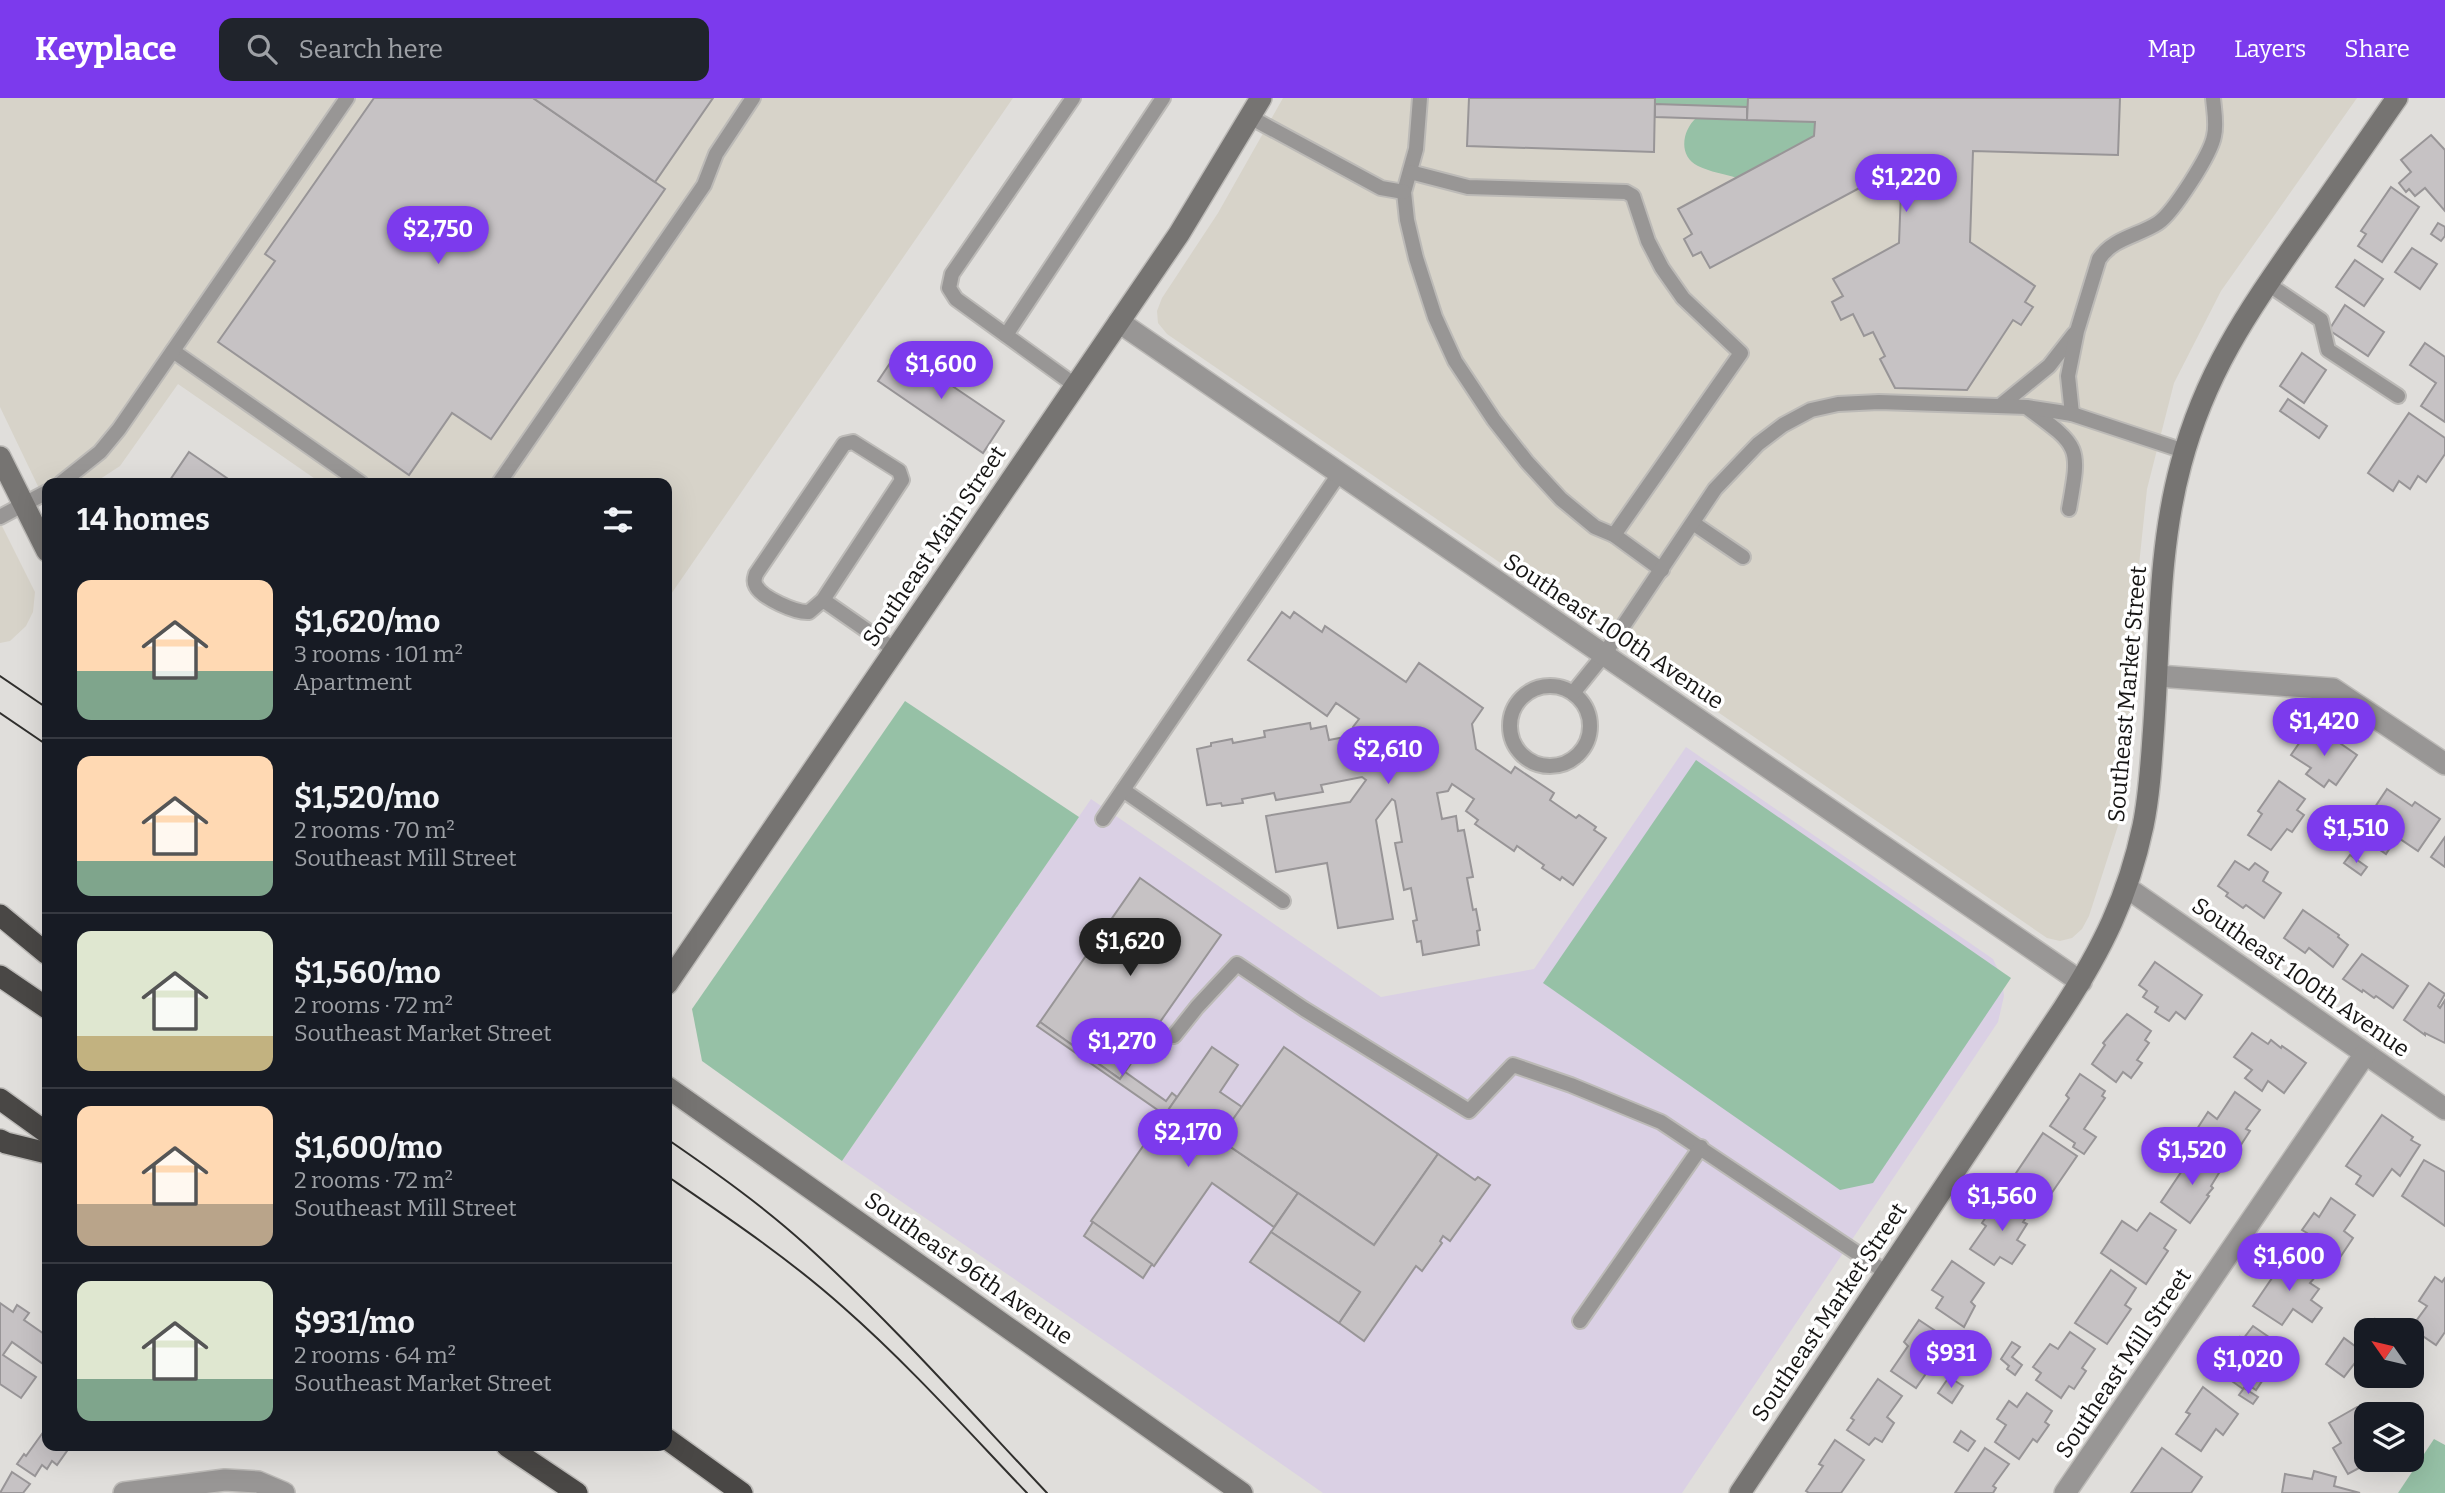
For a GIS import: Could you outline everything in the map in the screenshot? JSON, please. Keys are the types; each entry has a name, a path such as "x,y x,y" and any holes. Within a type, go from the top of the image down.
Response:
{"highway":[{"path":"0,915 42,950"},
{"path":"0,976 42,1005"},
{"path":"0,1099 42,1129"},
{"path":"0,1140 42,1152"},
{"path":"672,1443 742,1493"},
{"path":"514,1451 577,1493"}],"street":[{"name":"Southeast Main Street","path":"672,977 1179,234 1261,98"},
{"name":"Southeast Market Street","path":"1740,1493 2100,950 2126,887 2147,805 2164,559 2177,480 2201,401 2220,360 2268,284 2397,98"},
{"name":"Southeast 100th Avenue","path":"1119,323 2081,982"},
{"path":"0,457 42,541"},
{"path":"2158,676 2333,689 2445,764"},
{"name":"Southeast 100th Avenue","path":"2126,887 2445,1109"},
{"name":"Southeast Mill Street","path":"2065,1493 2365,1054"},
{"name":"Southeast 96th Avenue","path":"672,1091 1242,1493"},
{"path":"124,1493 225,1479 258,1482 284,1493"}],"lane":[{"path":"67,478 100,452 119,429 347,98"},
{"path":"502,478 704,186 716,154 753,98"},
{"path":"1073,98 952,274 949,288 956,299 1076,386"},
{"path":"1006,335 1163,98"},
{"path":"1420,98 1416,149 1404,192 1407,220 1435,317 1455,361 1494,420 1561,499 1595,527 1614,535 1662,570"},
{"path":"2072,414 2068,376 2077,331 2099,259 2105,250 2158,222 2169,213 2208,152 2214,136 2213,98"},
{"path":"1250,117 1381,188 1404,192"},
{"path":"1410,172 1468,187 1626,192 1633,196 1648,242 1676,288 1699,316 1741,353 1614,535"},
{"path":"2268,284 2320,320 2328,350 2398,396"},
{"path":"2000,406 2049,366 2077,331"},
{"path":"173,351 354,478"},
{"path":"1573,693 1603,656 1715,489 1758,444 1783,425 1811,410 1838,404 1880,402 2027,407 2072,414 2184,451"},
{"path":"2027,407 2059,430 2074,450 2077,464 2070,509"},
{"path":"853,442 899,471 902,480 823,600 809,612 794,611 758,589 755,578 844,444 853,442"},
{"path":"1103,819 1339,474"},
{"path":"0,517 42,495"},
{"path":"1693,523 1743,557"},
{"path":"823,600 895,650"},
{"path":"1550,686 1573,693 1583,704 1589,718 1590,733 1584,747 1567,763 1556,766 1532,762 1522,756 1511,735 1513,712 1518,701 1538,688 1550,686"},
{"path":"1123,790 1283,901"},
{"path":"1174,1037 1197,1007 1237,964 1304,1009 1469,1111 1513,1065 1571,1085 1661,1122 1887,1273"},
{"path":"1580,1321 1701,1147"}],"shaded area":[{"path":"0,98 1013,98 672,593 672,478 314,478 178,384 120,466 102,478 42,478 42,495 0,407"},
{"path":"1283,98 2357,98 2221,291 2174,383 2147,489 2137,584 2125,804 2089,916 2082,929 2072,938 2060,941 2047,938 1167,334 1158,323 1157,311 1162,298 1218,213"},
{"path":"0,522 35,592 33,612 26,626 10,641 0,643"},
{"path":"1686,747 1993,959 2002,978 2004,996 1998,1022 1682,1493 1323,1493 842,1161 1091,799 1381,997 1534,969"}],"green space":[{"path":"1655,98 1748,98 1747,107 1655,104"},
{"path":"1696,118 1815,122 1814,136 1737,178 1698,166 1687,156 1685,136"},
{"path":"905,701 1079,817 842,1161 702,1061 692,1009"},
{"path":"1696,760 2011,978 1873,1183 1840,1190 1543,983"},
{"path":"2434,1439 2445,1445 2445,1493 2398,1493 2412,1472 2424,1472 2424,1454"}],"building":[{"path":"374,98 533,98 665,189 491,439 452,413 409,475 218,342 275,261 265,254"},
{"path":"533,98 713,98 655,182"},
{"path":"1469,98 1655,98 1654,152 1467,146"},
{"path":"1748,98 2120,98 2118,155 1973,151 1970,242 2035,286 2025,302 2033,307 2021,325 2013,320 1967,390 1895,388 1880,359 1885,356 1873,332 1864,336 1853,314 1841,320 1832,302 1843,296 1833,279 1899,243 1902,166 1873,165 1880,177 1710,268 1701,252 1693,256 1684,239 1692,234 1678,209 1814,136 1815,122 1747,120"},
{"path":"1655,104 1747,107 1747,120 1655,117"},
{"path":"2431,135 2445,150 2445,211 2425,188 2415,196 2409,189 2406,192 2399,183 2411,172 2401,160"},
{"path":"2391,187 2419,207 2382,262 2358,246 2366,234 2361,231"},
{"path":"2438,223 2445,227 2445,236 2441,241 2431,234"},
{"path":"2412,248 2437,264 2420,289 2395,272"},
{"path":"2355,260 2383,279 2364,306 2336,287"},
{"path":"2345,305 2384,332 2368,356 2329,330"},
{"path":"2425,343 2445,357 2445,422 2421,406 2436,383 2410,365"},
{"path":"899,350 1004,421 983,453 878,381"},
{"path":"2302,353 2326,370 2304,403 2280,386"},
{"path":"2288,399 2327,426 2319,438 2280,411"},
{"path":"2409,413 2445,438 2445,454 2426,482 2418,476 2410,489 2399,481 2393,491 2368,473"},
{"path":"189,452 227,478 171,478"},
{"path":"1282,612 1290,618 1294,612 1322,632 1325,626 1406,682 1419,663 1483,708 1472,724 1476,749 1511,773 1515,767 1554,793 1550,800 1576,818 1579,815 1606,838 1573,885 1542,868 1544,865 1517,846 1514,851 1475,824 1478,820 1466,811 1474,799 1452,784 1448,791 1437,793 1442,819 1456,816 1458,831 1464,830 1473,877 1467,878 1480,930 1477,931 1479,945 1423,955 1413,921 1417,920 1411,888 1404,890 1395,843 1402,842 1395,801 1392,799 1376,820 1393,919 1338,928 1327,863 1276,872 1266,816 1350,802 1366,780 1362,777 1321,785 1323,792 1276,800 1274,793 1242,799 1243,803 1207,805 1197,749 1232,739 1233,743 1265,737 1264,731 1310,723 1311,729 1326,726 1329,740 1355,735 1353,727 1359,719 1336,703 1327,716 1248,660"},
{"path":"2309,729 2328,742 2331,737 2357,755 2336,785 2329,780 2324,787 2306,774 2311,768 2291,755"},
{"path":"2279,781 2305,799 2297,810 2304,815 2292,832 2287,829 2271,850 2248,835 2262,814 2258,811"},
{"path":"2387,789 2412,806 2415,802 2440,819 2418,851 2397,837 2386,854 2357,834"},
{"path":"2445,837 2445,867 2431,857"},
{"path":"2350,855 2367,867 2361,875 2344,863"},
{"path":"2235,861 2249,870 2255,863 2268,872 2263,881 2281,893 2264,918 2246,905 2243,908 2226,896 2228,893 2218,886"},
{"path":"1140,878 1221,935 1120,1079 1040,1022"},
{"path":"2303,910 2339,935 2348,945 2333,967 2309,948 2305,953 2284,938"},
{"path":"2362,954 2408,986 2393,1008 2343,979"},
{"path":"2155,962 2202,995 2185,1019 2176,1012 2169,1021 2155,1012 2158,1007 2143,997 2147,991 2139,985"},
{"path":"2429,983 2445,994 2438,1006 2440,1008 2445,1000 2445,1043 2425,1035 2404,1020"},
{"path":"2127,1014 2151,1031 2145,1040 2149,1043 2137,1060 2142,1063 2131,1078 2123,1072 2116,1082 2092,1064 2105,1045 2103,1043"},
{"path":"1040,1022 1120,1079 1125,1072 1166,1101 1172,1093 1177,1097 1165,1115 1037,1026"},
{"path":"2252,1033 2268,1044 2271,1040 2281,1048 2282,1046 2306,1063 2284,1093 2268,1081 2262,1091 2245,1078 2252,1070 2234,1057"},
{"path":"1212,1047 1238,1065 1220,1092 1242,1107 1219,1139 1298,1193 1274,1227 1212,1183 1154,1266 1091,1221"},
{"path":"1284,1047 1438,1154 1374,1245 1219,1139"},
{"path":"2080,1074 2105,1091 2102,1096 2105,1098 2084,1129 2096,1137 2084,1154 2073,1147 2075,1143 2050,1126 2069,1098 2066,1095"},
{"path":"2235,1092 2260,1110 2246,1129 2250,1131 2233,1157 2197,1129 2208,1112 2217,1119"},
{"path":"2382,1115 2420,1145 2400,1176 2392,1169 2373,1196 2356,1184 2361,1176 2346,1166"},
{"path":"2043,1133 2077,1156 2051,1194 2034,1183 2025,1196 2008,1185"},
{"path":"2196,1150 2222,1168 2211,1186 2213,1188 2207,1195 2209,1196 2190,1223 2161,1202"},
{"path":"1438,1154 1475,1180 1478,1177 1490,1185 1450,1241 1443,1236 1440,1241 1442,1243 1422,1271 1416,1266 1364,1341 1339,1323 1360,1292 1271,1232 1298,1193 1374,1245"},
{"path":"2424,1160 2445,1172 2445,1226 2402,1196"},
{"path":"2005,1197 2029,1213 2023,1222 2027,1224 2017,1240 2025,1245 2012,1264 2000,1257 1994,1265 1970,1249 1986,1226 1982,1223 1994,1205 1998,1207"},
{"path":"2331,1198 2355,1215 2344,1231 2353,1238 2337,1262 2327,1256 2323,1261 2299,1245 2307,1233 2302,1230 2314,1213 2319,1217"},
{"path":"2150,1213 2176,1230 2164,1248 2168,1251 2146,1284 2101,1253 2122,1221 2137,1231"},
{"path":"1093,1222 1152,1264 1143,1278 1084,1236"},
{"path":"1271,1232 1360,1292 1339,1323 1250,1262"},
{"path":"2287,1256 2316,1276 2310,1283 2319,1289 2311,1300 2322,1308 2312,1322 2293,1309 2282,1325 2253,1306"},
{"path":"1952,1261 1984,1283 1971,1302 1975,1306 1964,1327 1936,1308 1943,1297 1932,1290"},
{"path":"2111,1270 2136,1288 2125,1305 2131,1309 2107,1344 2075,1323"},
{"path":"2435,1277 2442,1282 2445,1278 2445,1332 2436,1345 2424,1337 2424,1318 2418,1318 2427,1306 2419,1301"},
{"path":"0,1303 13,1312 17,1305 29,1313 24,1320 42,1333 42,1363 12,1342 3,1355 36,1377 21,1398 0,1384"},
{"path":"1919,1320 1949,1340 1916,1388 1891,1371 1908,1346 1904,1342"},
{"path":"2253,1326 2276,1342 2270,1350 2279,1356 2256,1390 2247,1384 2243,1389 2219,1372 2240,1337 2243,1339"},
{"path":"2070,1332 2095,1349 2082,1368 2086,1371 2074,1389 2069,1386 2061,1398 2036,1380 2041,1373 2033,1367 2050,1344 2058,1349"},
{"path":"2344,1338 2354,1345 2354,1364 2344,1377 2326,1364"},
{"path":"2012,1342 2020,1347 2012,1357 2022,1365 2015,1375 2001,1359"},
{"path":"1949,1377 1963,1386 1952,1403 1938,1393"},
{"path":"1878,1379 1902,1396 1887,1417 1894,1423 1882,1442 1875,1438 1869,1445 1847,1430 1854,1420 1851,1418"},
{"path":"2203,1387 2238,1414 2223,1435 2216,1429 2201,1451 2176,1434 2190,1414 2186,1412"},
{"path":"2244,1388 2258,1397 2253,1404 2239,1395"},
{"path":"2027,1393 2052,1411 2045,1422 2049,1425 2037,1442 2033,1439 2019,1459 1995,1442 2006,1425 1997,1419 2009,1401 2017,1407"},
{"path":"2354,1409 2354,1471 2348,1474 2333,1448 2341,1443 2329,1423"},
{"path":"1961,1431 1975,1441 1968,1451 1954,1442"},
{"path":"42,1434 42,1451 67,1451 57,1465 52,1461 47,1469 42,1465 35,1476 17,1464 24,1454 26,1456"},
{"path":"1835,1440 1864,1460 1841,1493 1809,1493 1806,1491 1823,1466 1819,1464"},
{"path":"1985,1448 2009,1464 1993,1486 1996,1488 1993,1493 1955,1493"},
{"path":"2162,1448 2202,1477 2191,1493 2131,1493"},
{"path":"2314,1471 2336,1477 2334,1486 2360,1493 2282,1493 2285,1474 2312,1479"},
{"path":"12,1472 30,1484 23,1493 0,1493"}],"tram line":[{"path":"0,676 42,705"},
{"path":"0,713 42,742"},
{"path":"672,1143 756,1203 838,1274 929,1366 1047,1493"},
{"path":"672,1179 779,1255 843,1307 914,1374 1027,1493"}]}
